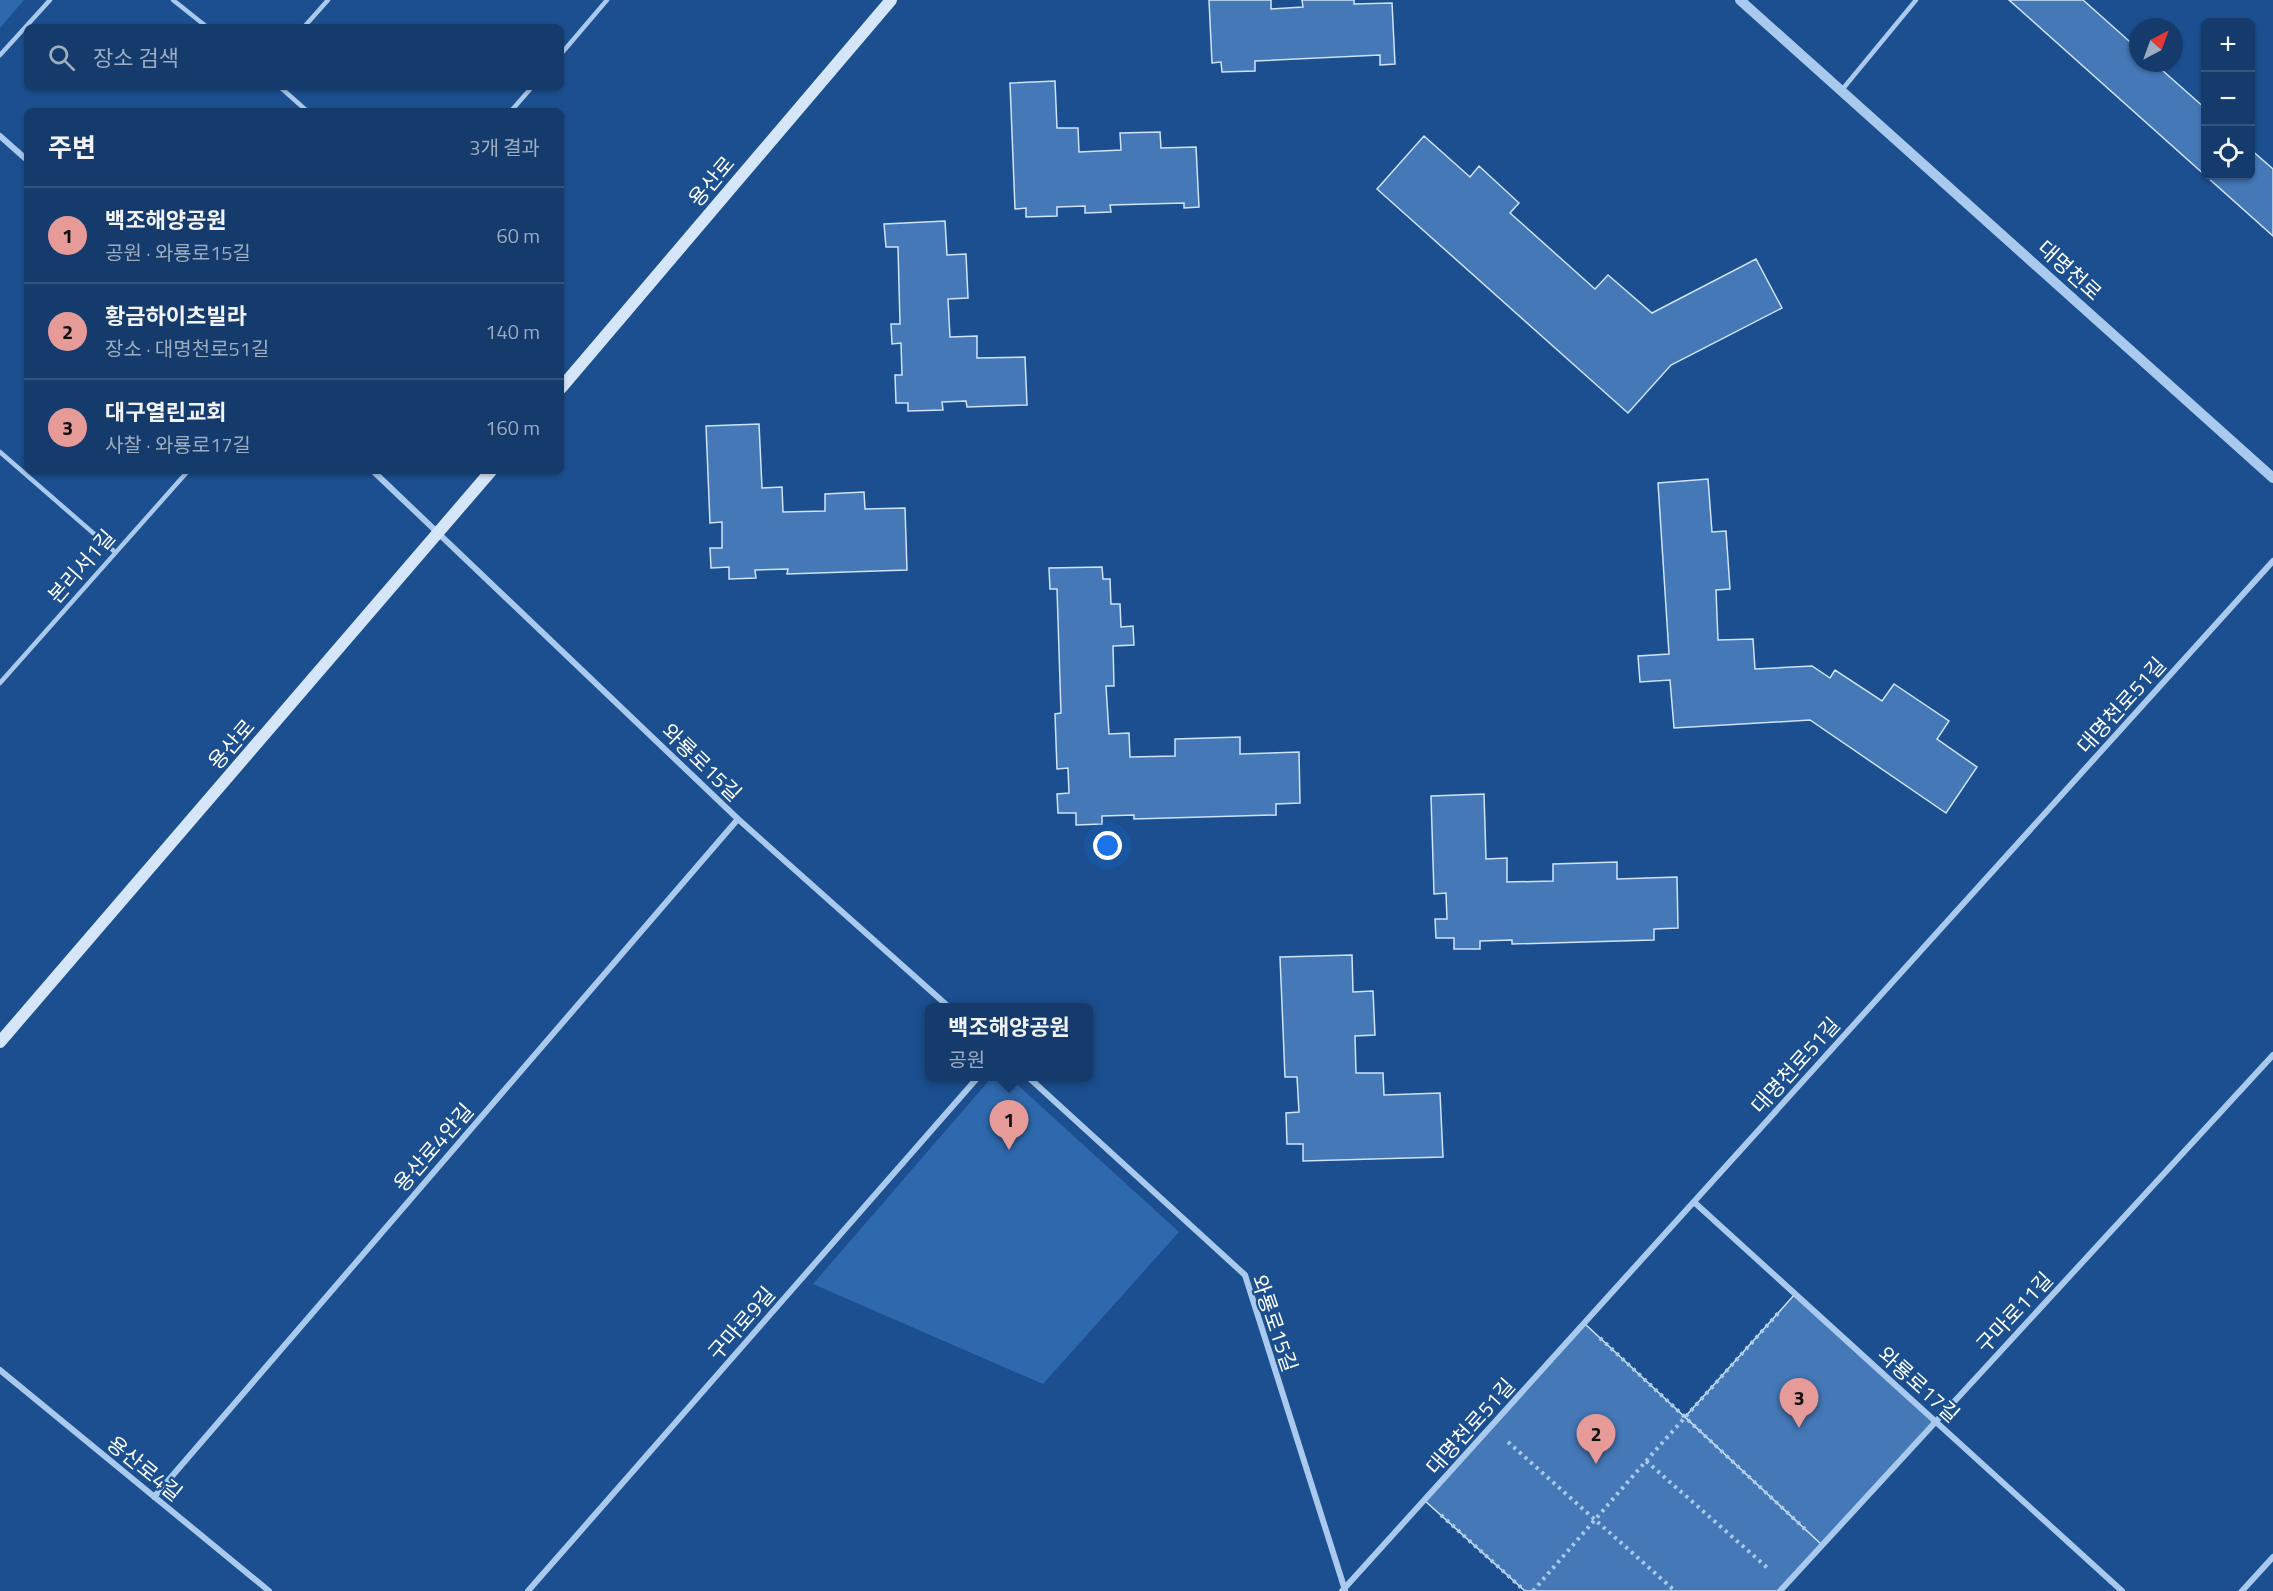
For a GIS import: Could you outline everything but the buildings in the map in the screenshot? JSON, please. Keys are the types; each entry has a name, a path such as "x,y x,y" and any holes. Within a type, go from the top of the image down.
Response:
{"main road":[{"name":"용산로","path":"564,384 891,0"},
{"name":"용산로","path":"0,1042 487,474"}],"street":[{"name":"대명천로","path":"1740,0 2273,478"},
{"path":"0,136 24,157"},
{"name":"와룡로15길","path":"376,474 738,819 944,1003"},
{"name":"대명천로51길","path":"1344,1590 2273,561"},
{"name":"용산로4안길","path":"154,1497 738,819"},
{"name":"구마로11길","path":"1780,1591 2273,1054"},
{"name":"구마로9길","path":"528,1591 975,1081"},
{"name":"와룡로15길","path":"1031,1081 1245,1275 1344,1590"},
{"name":"와룡로17길","path":"1694,1202 2122,1591"},
{"name":"용산로4길","path":"0,1370 269,1591"},
{"path":"2242,1591 2273,1557"}],"lane":[{"path":"28,24 50,0"},
{"path":"173,0 203,24"},
{"path":"307,24 328,0"},
{"path":"564,51 608,0"},
{"path":"1841,91 1916,0"},
{"path":"0,55 24,29"},
{"path":"283,90 304,108"},
{"path":"514,108 529,90"},
{"path":"0,452 24,473"},
{"path":"25,474 115,552"},
{"name":"본리서1길","path":"0,683 185,474"}],"path":[{"path":"1533,1591 1795,1294"},
{"path":"1584,1323 1822,1545"},
{"path":"1491,1427 1675,1591"},
{"path":"1646,1461 1786,1584"},
{"path":"1424,1500 1525,1591"}],"shaded area":[{"path":"0,0 24,0 0,28"},
{"path":"989,1081 1013,1081 1179,1232 1043,1384 813,1284"}],"place":[{"name":"백조해양공원","path":"1009,1150"},
{"name":"대구열린교회","path":"1799,1428"},
{"name":"황금하이츠빌라","path":"1596,1464"}]}
